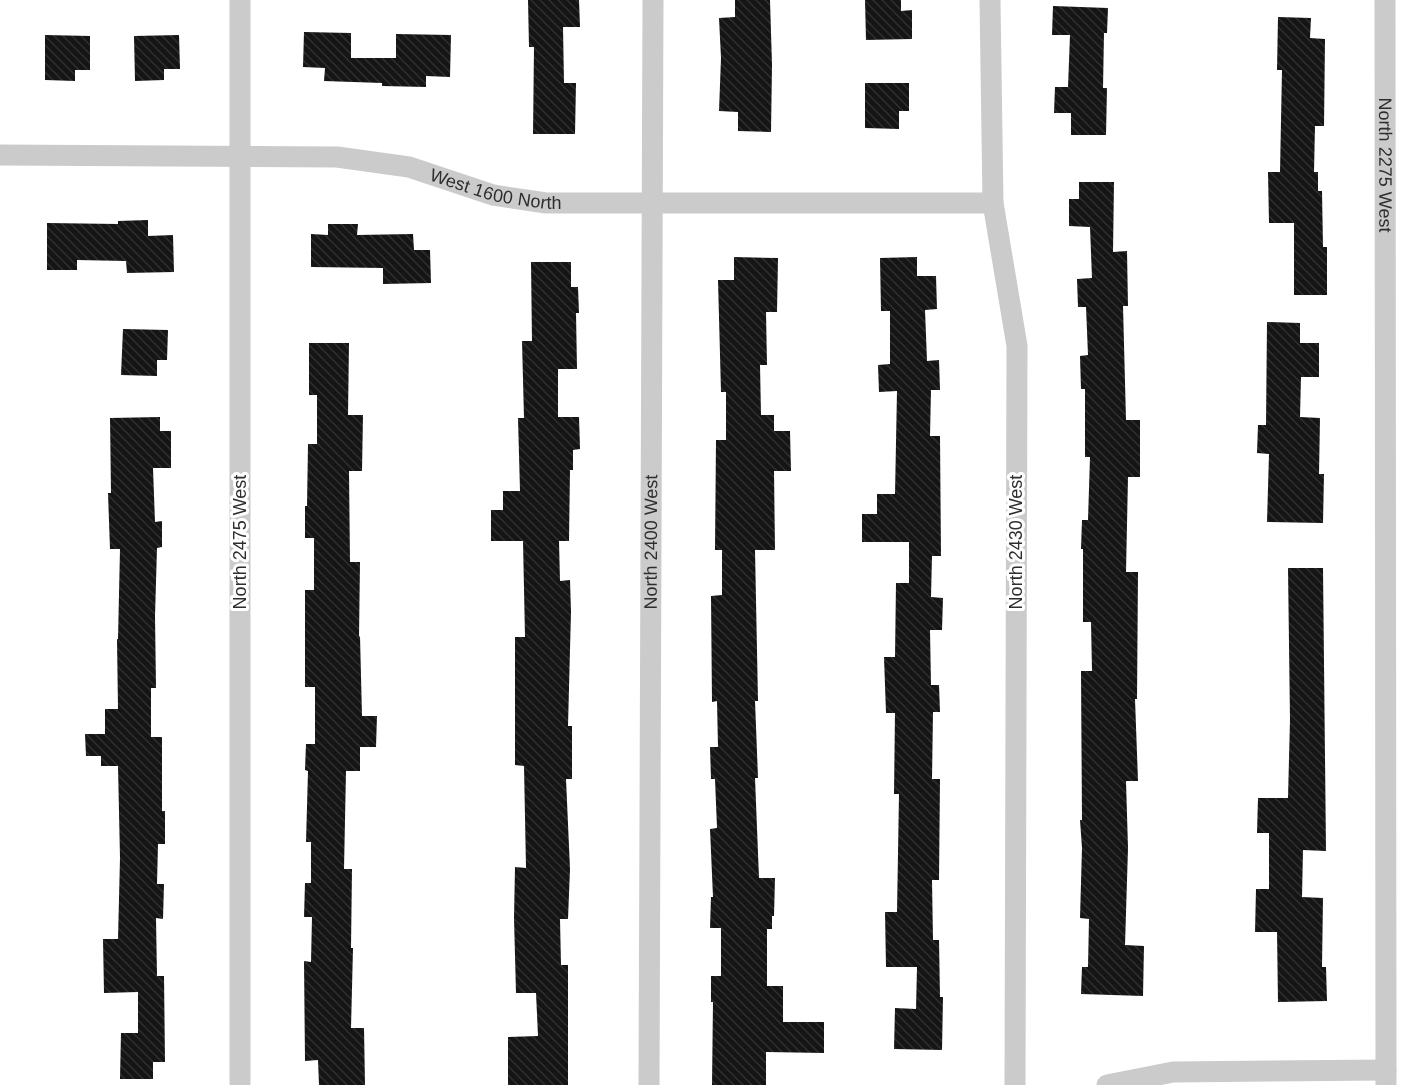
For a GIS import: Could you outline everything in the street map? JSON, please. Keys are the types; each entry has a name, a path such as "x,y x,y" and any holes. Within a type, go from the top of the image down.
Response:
{"street":[{"name":"North 2475 West","path":"240,0 240,1085"},
{"name":"North 2400 West","path":"649,1085 653,0"},
{"name":"North 2430 West","path":"990,0 993,203 1017,346 1015,1085"},
{"name":"North 2275 West","path":"1385,0 1393,596 1386,1077"},
{"name":"West 1600 North","path":"0,155 337,157 409,167 493,195 546,203 993,203"},
{"path":"1107,1085 1173,1072 1386,1077"}],"building":[{"path":"528,0 579,0 580,27 563,27 564,83 576,83 575,134 533,134 534,47 529,47"},
{"path":"735,0 770,0 771,132 738,131 738,112 719,111 721,58 719,18 735,17"},
{"path":"865,0 901,0 901,11 912,10 912,39 866,40"},
{"path":"1053,6 1108,8 1107,33 1104,33 1103,88 1107,88 1106,135 1071,135 1071,113 1054,113 1055,87 1068,87 1070,35 1052,35"},
{"path":"1278,17 1311,18 1310,38 1325,39 1324,126 1315,126 1314,172 1318,172 1318,191 1322,191 1323,247 1327,247 1327,295 1294,295 1294,223 1269,223 1268,172 1280,172 1282,70 1277,70"},
{"path":"304,32 351,33 351,58 396,58 396,34 451,35 450,77 426,76 426,87 324,81 325,68 303,67"},
{"path":"45,35 90,36 90,70 75,70 75,81 45,80"},
{"path":"179,35 180,69 164,69 164,80 135,81 134,36"},
{"path":"865,83 909,83 909,111 899,111 899,129 865,128"},
{"path":"1079,182 1114,182 1113,252 1127,251 1128,306 1123,306 1126,420 1140,420 1140,477 1128,477 1126,572 1138,572 1137,699 1135,699 1138,781 1126,781 1128,848 1125,945 1144,946 1143,996 1081,994 1082,967 1088,967 1089,919 1080,918 1081,671 1092,671 1091,622 1083,622 1083,549 1081,549 1082,520 1088,520 1090,457 1085,457 1085,389 1081,389 1080,356 1088,355 1086,307 1078,307 1077,279 1092,278 1090,227 1069,226 1069,199 1079,199"},
{"path":"148,220 148,236 173,235 174,272 127,273 126,261 77,260 77,270 47,270 47,223 118,224 118,221"},
{"path":"328,224 358,224 357,235 413,234 414,250 430,250 431,283 383,284 383,268 311,267 311,234 328,235"},
{"path":"734,257 778,258 777,312 766,312 767,365 760,365 761,415 774,415 774,431 790,431 791,471 774,471 775,550 755,550 758,701 755,701 758,778 755,778 759,878 775,878 772,929 767,929 767,986 783,986 783,1022 824,1022 824,1053 766,1052 766,1085 712,1085 711,976 721,976 721,928 710,928 711,897 713,897 710,829 717,828 715,779 711,779 710,747 718,747 717,701 712,702 711,596 722,595 722,550 715,550 716,440 726,440 726,392 721,392 718,280 734,280"},
{"path":"917,257 917,276 936,276 937,309 925,310 927,361 939,360 940,390 931,390 930,436 940,436 941,556 932,556 931,597 943,598 942,630 930,630 931,685 939,685 940,712 933,712 932,779 940,779 939,880 932,880 933,940 939,940 940,997 943,997 942,1050 894,1049 895,1008 916,1009 917,967 886,967 885,912 897,912 899,794 894,794 895,713 886,713 884,657 895,657 896,583 909,583 909,542 862,542 862,514 877,514 877,494 895,494 897,391 879,392 878,365 890,364 890,311 881,311 880,258"},
{"path":"531,262 571,262 571,287 578,287 577,369 558,369 558,417 579,417 580,449 573,450 573,470 570,470 569,541 559,541 560,581 570,580 571,612 568,726 572,726 572,779 566,779 570,869 568,919 560,919 561,965 568,965 568,1085 508,1085 508,1037 538,1036 536,993 516,993 515,867 526,868 524,766 515,765 515,637 525,637 523,541 491,541 491,510 503,510 503,491 520,491 518,418 524,418 522,341 532,341"},
{"path":"1267,322 1300,323 1300,343 1319,343 1319,377 1301,377 1300,417 1320,418 1319,474 1324,474 1323,523 1267,522 1269,454 1257,453 1258,425 1266,425"},
{"path":"123,329 168,330 167,360 157,360 157,376 121,375"},
{"path":"309,343 349,343 348,415 363,415 362,471 349,471 350,562 360,562 359,637 362,716 377,716 376,747 360,747 360,771 346,771 344,869 352,869 351,1028 364,1028 365,1085 319,1085 318,1060 305,1061 304,961 311,962 312,917 304,917 305,883 311,883 311,842 306,842 308,771 305,770 306,744 315,744 315,687 305,687 305,590 314,590 314,538 305,538 305,506 307,506 308,444 317,444 317,395 309,395"},
{"path":"160,417 160,431 171,431 171,468 153,468 155,522 162,521 162,547 157,548 156,688 151,688 151,737 162,737 162,811 165,811 165,844 158,844 157,884 164,884 163,919 156,918 157,976 164,976 165,1062 153,1062 153,1079 120,1079 121,1033 138,1033 138,992 104,993 103,939 118,939 120,858 118,766 101,766 101,756 86,756 85,734 105,734 105,709 118,709 117,639 120,549 110,549 108,493 111,493 110,418"},
{"path":"1288,568 1323,568 1326,851 1303,850 1302,897 1323,898 1322,967 1326,967 1327,1001 1278,1002 1277,932 1255,932 1256,889 1269,889 1269,833 1257,833 1258,798 1288,798 1290,720"}]}
